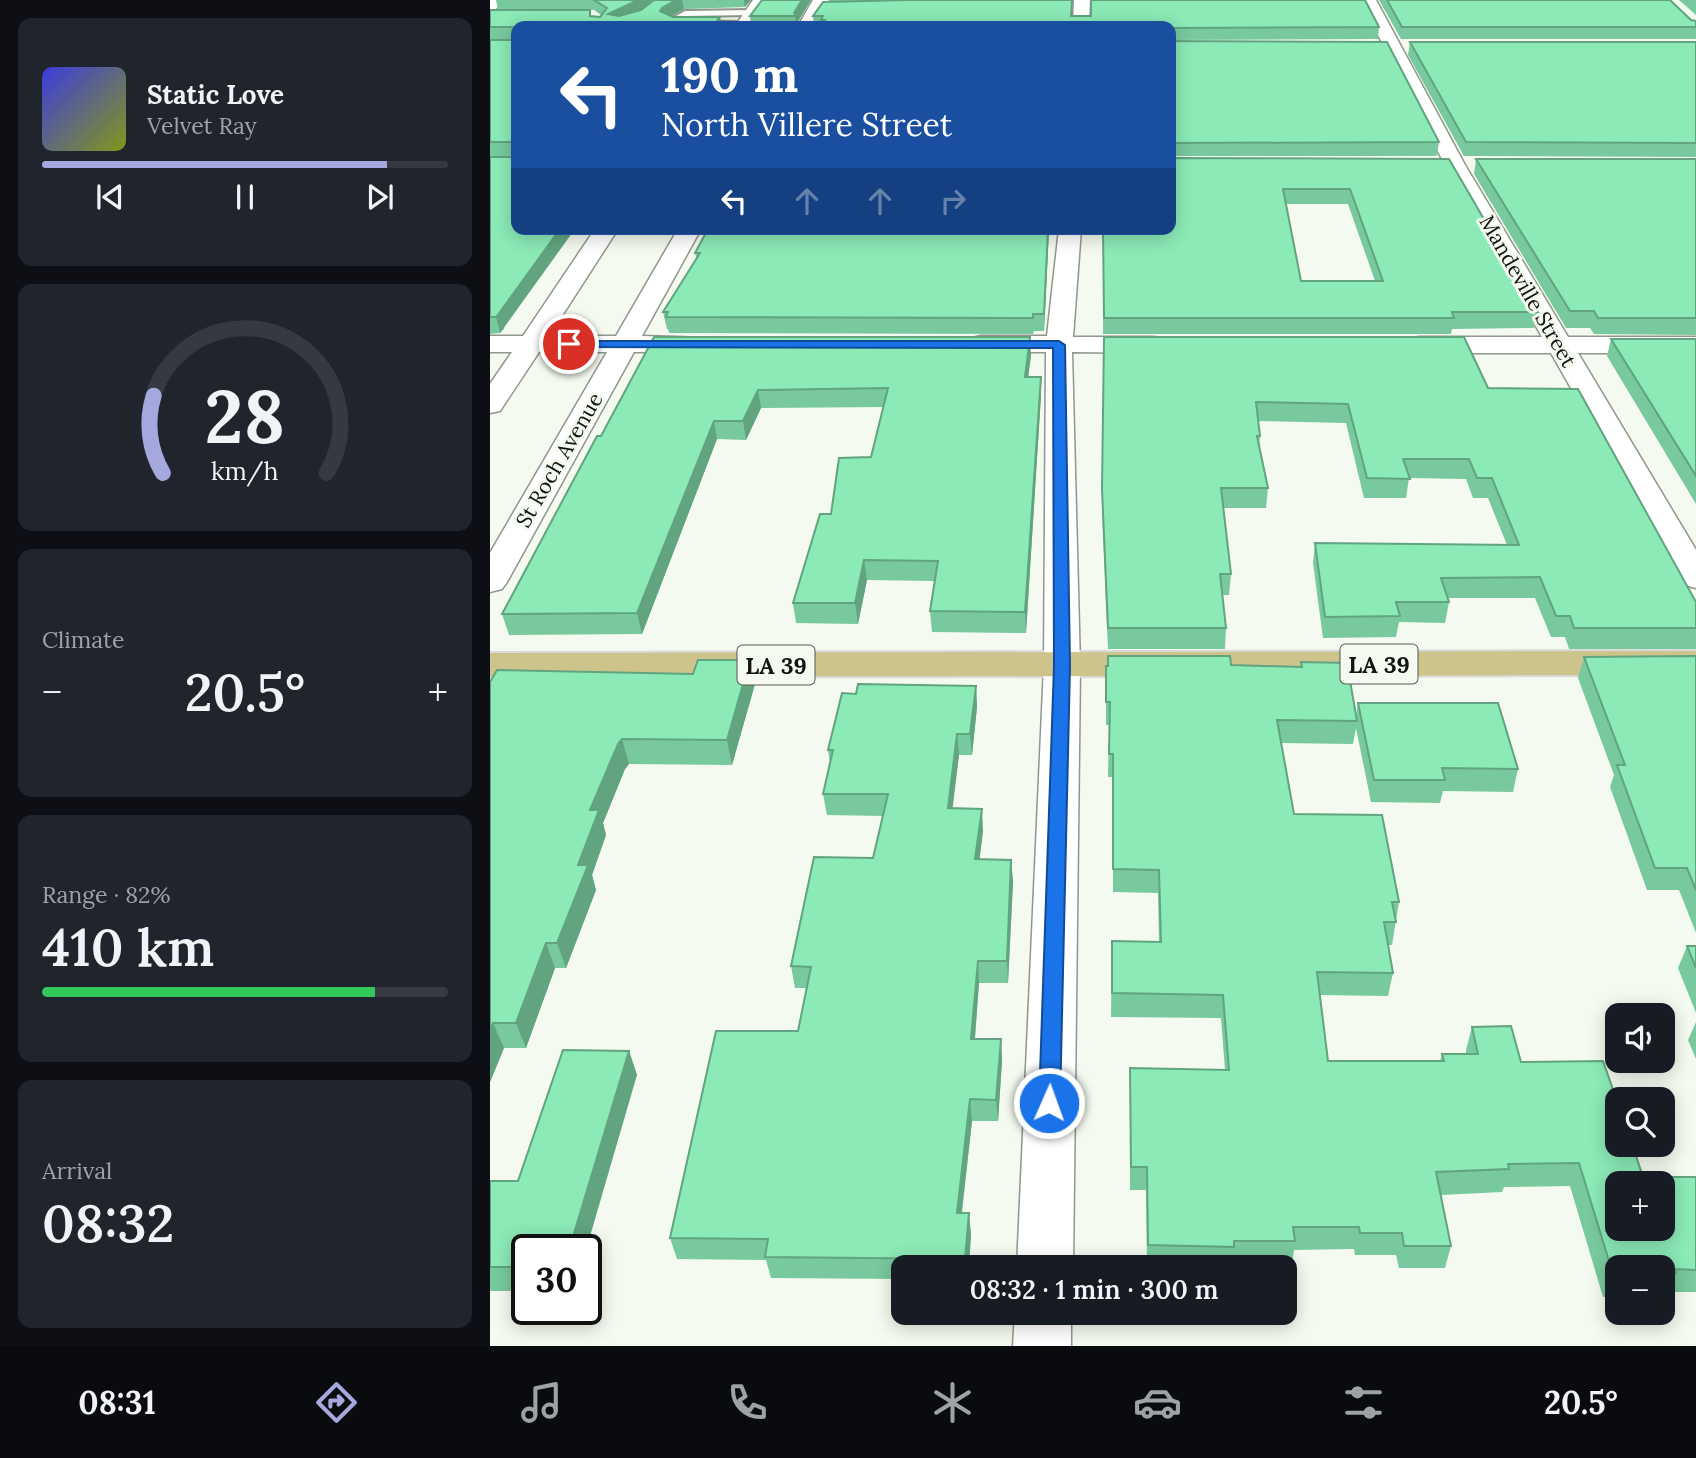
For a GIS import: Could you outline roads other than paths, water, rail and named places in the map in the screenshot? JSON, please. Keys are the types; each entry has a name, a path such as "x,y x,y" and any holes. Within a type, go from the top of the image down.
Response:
{"main road":[{"name":"LA 39","path":"490,665 1696,663"}],"street":[{"path":"490,6 497,0"},
{"path":"1081,21 1082,0"},
{"name":"Mandeville Street","path":"1368,0 1455,165 1696,578"},
{"path":"810,21 822,6"},
{"path":"1428,165 1482,165"},
{"path":"490,405 603,235"},
{"name":"St Roch Avenue","path":"490,582 687,235"},
{"path":"1045,1255 1062,666 1059,345 1069,235"},
{"path":"490,344 723,344"},
{"path":"961,344 1184,345"},
{"path":"1392,345 1696,345"},
{"path":"1042,1346 1043,1325"}],"lane":[{"path":"695,13 705,0"},
{"path":"670,21 678,15 695,13 749,16"},
{"path":"703,21 749,16"}]}
